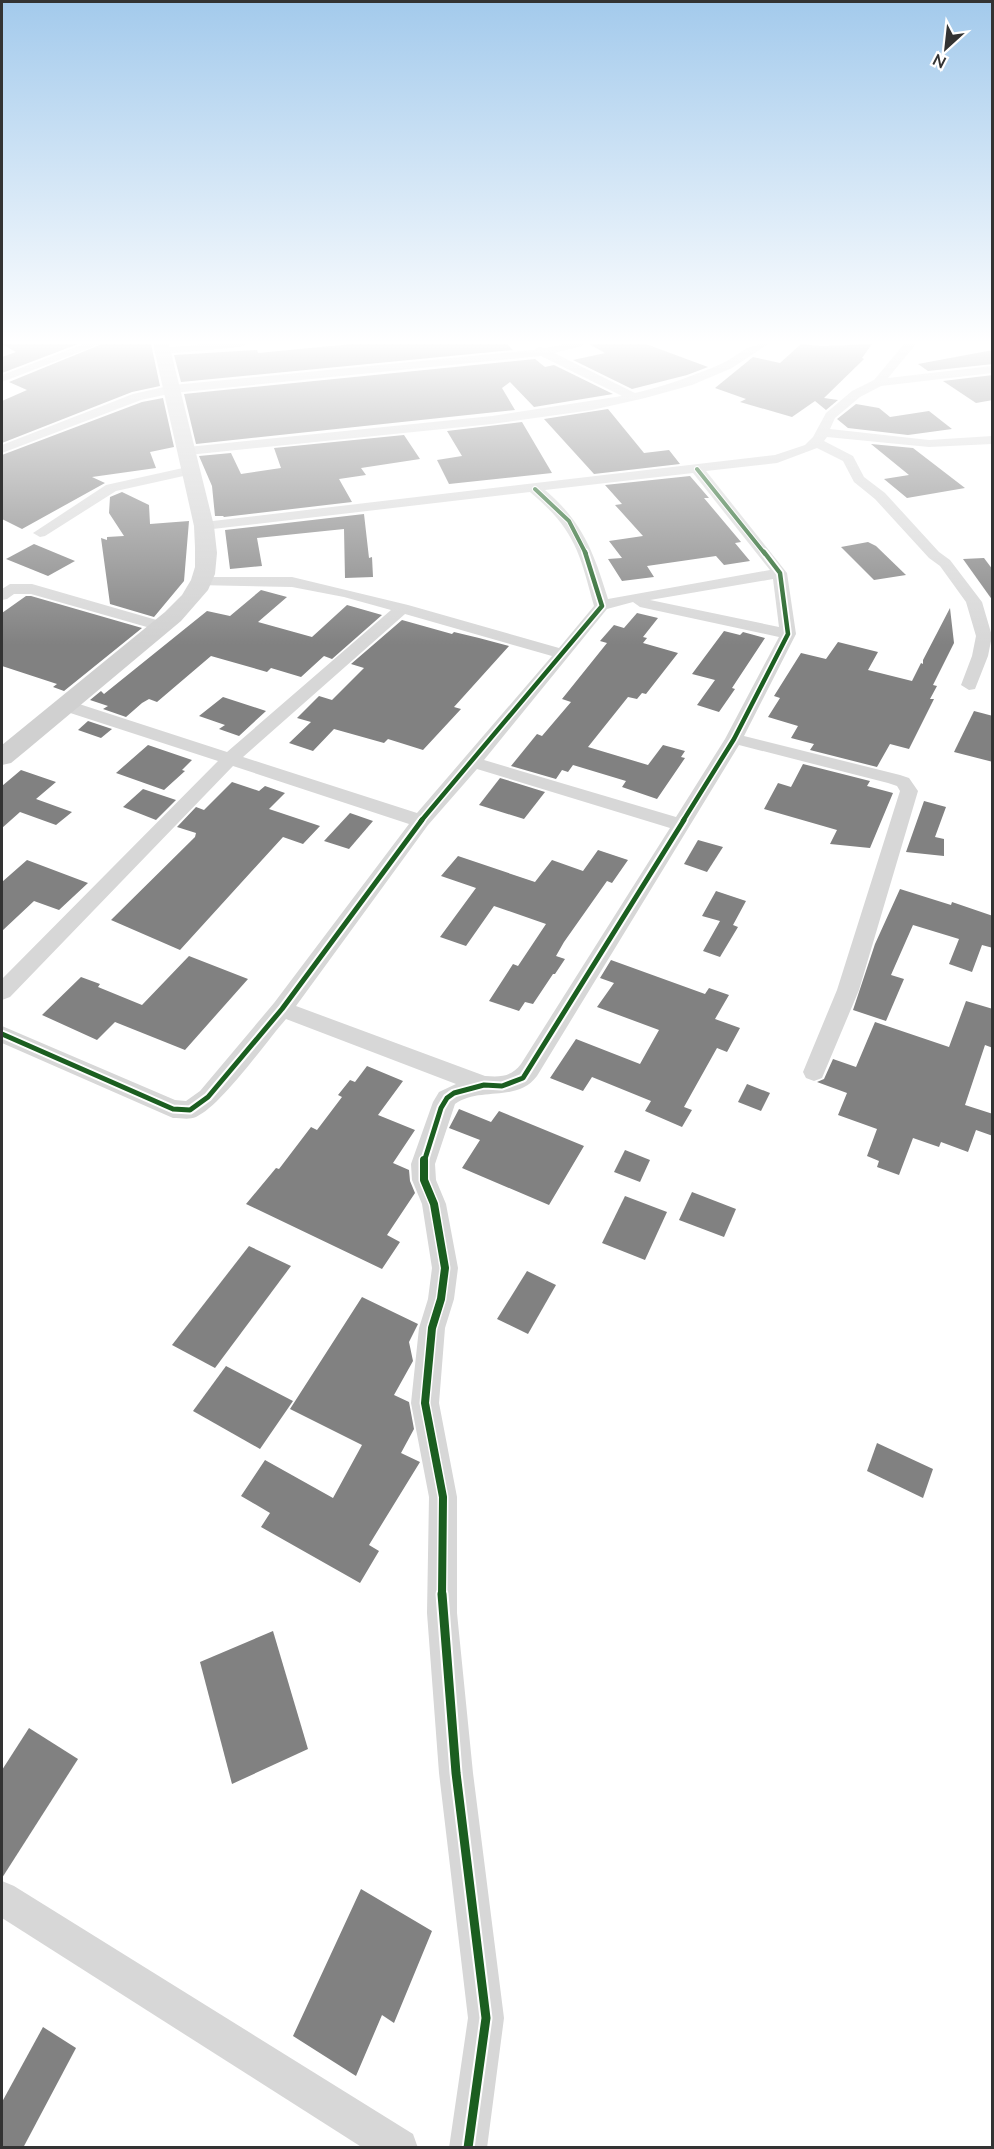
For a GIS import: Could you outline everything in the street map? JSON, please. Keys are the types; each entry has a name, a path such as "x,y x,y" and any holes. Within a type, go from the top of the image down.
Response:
{"street":[{"path":"2,757 67,706 183,607 201,582 206,569 207,548 186,444"},
{"path":"40,533 111,488 190,460 308,444"},
{"path":"204,526 777,459 799,453 810,444"},
{"path":"829,444 848,459 859,479 880,496 934,555 945,563 974,602 984,636 980,656 969,685"},
{"path":"282,1009 484,1085 501,1086 523,1078 530,1070 734,740 788,634 780,573 697,469"},
{"path":"535,489 560,511 576,534 589,562 602,606"},
{"path":"2,1034 182,1111 199,1105 282,1009 421,821 602,606 626,599 780,573"},
{"path":"201,582 292,582 346,592 562,654"},
{"path":"2,596 10,589 32,589 161,626"},
{"path":"626,599 788,634"},
{"path":"2,992 230,759 404,608"},
{"path":"67,706 421,821"},
{"path":"734,740 894,779 903,782 909,791 848,990 814,1072"},
{"path":"473,762 681,825"},
{"path":"468,2148 486,2018 456,1773 442,1613 443,1497 425,1403 431,1336 441,1299 445,1268 434,1204 424,1180 423,1164 441,1108 447,1098 453,1093 484,1085"},
{"path":"2,1898 399,2148"}],"building":[{"path":"30,444 173,444 174,447 150,452 156,468 92,477 105,483 22,529 2,519 2,455"},
{"path":"311,444 410,444 420,459 361,468 366,475 339,479 352,502 224,517 215,516 212,486 199,456 231,453 241,474 281,468 274,448"},
{"path":"455,444 535,444 552,473 449,484 437,460 462,456"},
{"path":"567,444 637,444 644,453 669,450 680,464 594,474"},
{"path":"871,444 913,448 965,488 907,498 884,479 909,475"},
{"path":"690,476 709,498 704,498 741,542 735,543 750,561 724,565 716,556 647,566 654,577 622,581 608,559 622,558 609,541 643,536 615,505 622,504 605,485"},
{"path":"122,492 149,505 150,524 189,521 184,581 154,617 110,604 101,538 107,540 107,537 124,536 109,513 110,497"},
{"path":"364,514 369,558 372,557 373,577 345,578 344,529 257,538 262,566 230,569 225,530"},
{"path":"868,542 876,546 906,575 874,580 841,547"},
{"path":"34,544 75,561 48,576 6,559"},
{"path":"984,558 993,570 993,601 963,559"},
{"path":"261,590 287,597 258,622 312,637 347,605 382,615 332,659 324,656 301,677 271,668 267,672 211,656 157,702 149,699 126,717 103,709 108,706 90,700 101,691 104,694 207,611 230,616"},
{"path":"26,596 142,628 64,691 53,687 57,684 2,666 2,613"},
{"path":"950,608 954,643 933,685 937,686 930,699 934,699 909,749 890,744 877,767 810,750 814,744 791,738 798,726 768,717 780,698 774,696 801,653 826,659 838,642 878,652 868,670 912,681 921,663 923,664"},
{"path":"637,613 658,618 643,637 647,638 643,643 678,653 646,694 642,693 637,699 628,697 588,747 648,765 663,745 685,751 681,757 685,758 657,799 622,787 626,781 573,765 568,772 562,770 556,779 511,766 537,734 542,736 571,702 562,699 607,643 600,641 614,625 624,628"},
{"path":"402,620 509,646 454,707 461,709 423,750 388,739 384,743 334,729 313,751 289,743 311,722 297,718 319,696 332,700 364,668 351,664"},
{"path":"724,631 740,635 743,632 765,638 719,712 697,705 715,680 692,674"},
{"path":"223,697 266,711 239,736 219,729 225,725 199,716"},
{"path":"974,711 993,716 993,762 954,752"},
{"path":"88,721 112,729 101,738 78,730"},
{"path":"148,745 192,760 182,770 185,771 164,790 116,773"},
{"path":"803,764 870,781 867,786 893,793 870,848 830,844 837,830 764,809 778,783 791,787"},
{"path":"21,770 56,782 36,799 72,812 56,825 20,812 2,828 2,786"},
{"path":"500,778 545,792 524,819 479,805"},
{"path":"232,782 259,791 265,786 285,793 269,809 320,826 303,844 283,837 180,950 111,920 195,837 196,833 177,827 196,807 204,810"},
{"path":"143,789 176,800 156,820 123,807"},
{"path":"924,801 946,807 935,837 944,839 944,856 906,852"},
{"path":"350,813 373,821 349,849 324,841"},
{"path":"698,840 723,847 707,872 684,864"},
{"path":"598,850 628,860 612,883 607,881 564,942 556,956 565,959 555,974 533,1004 525,1002 519,1011 489,1001 513,964 518,966 546,924 494,906 466,946 440,937 476,888 441,876 458,856 535,882 552,860 583,871"},
{"path":"27,860 88,883 59,910 34,901 2,931 2,882"},
{"path":"900,889 951,905 952,902 993,916 993,948 982,945 972,972 949,964 959,939 913,925 891,975 904,979 886,1021 853,1010 875,944"},
{"path":"716,891 746,901 733,925 738,927 720,957 703,951 720,921 702,916"},
{"path":"189,956 248,979 185,1050 115,1022 97,1040 42,1015 81,977 100,984 98,987 142,1005"},
{"path":"611,960 705,994 709,988 729,995 715,1019 740,1028 727,1052 717,1048 684,1107 692,1110 682,1127 645,1111 651,1101 592,1077 583,1091 550,1078 576,1039 640,1064 659,1030 597,1007 614,983 600,978"},
{"path":"966,1001 993,1009 993,1048 985,1045 965,1105 993,1114 993,1136 976,1130 968,1152 941,1142 939,1147 913,1138 899,1175 877,1167 879,1161 867,1156 877,1129 838,1115 847,1093 817,1082 824,1079 833,1059 856,1067 875,1022 949,1047"},
{"path":"367,1066 403,1081 378,1115 415,1130 393,1163 409,1170 410,1181 415,1193 387,1235 400,1242 382,1269 246,1204 276,1168 279,1169 311,1127 317,1130 342,1097 338,1095 350,1080 355,1082"},
{"path":"747,1084 770,1093 761,1111 738,1102"},
{"path":"459,1109 491,1122 499,1111 584,1146 549,1205 462,1168 480,1140 449,1128"},
{"path":"625,1150 650,1160 640,1182 614,1172"},
{"path":"692,1192 736,1209 724,1237 679,1220"},
{"path":"625,1196 667,1212 645,1260 602,1243"},
{"path":"249,1246 291,1266 215,1368 172,1345"},
{"path":"527,1271 556,1285 528,1334 497,1319"},
{"path":"362,1297 418,1324 409,1342 413,1361 394,1395 409,1402 414,1429 401,1453 420,1462 369,1545 379,1551 360,1583 261,1527 270,1513 241,1496 265,1460 333,1498 362,1445 290,1409"},
{"path":"226,1366 293,1401 260,1449 193,1411"},
{"path":"877,1443 933,1469 923,1498 867,1471"},
{"path":"273,1631 308,1749 232,1784 200,1662"},
{"path":"29,1728 78,1759 2,1878 2,1770"},
{"path":"361,1889 432,1931 394,2023 382,2015 356,2076 293,2036"},
{"path":"43,2027 76,2048 23,2148 2,2148 2,2102"}],"cycle path":[{"path":"468,2148 486,2018 456,1773 442,1613 443,1497 425,1403 432,1328 441,1299 445,1268 434,1204 424,1180 423,1164 441,1108 447,1098 454,1093 484,1085 502,1086 523,1078 529,1070 734,739 788,634 780,573 697,469"},
{"path":"2,1034 173,1109 190,1110 208,1097 282,1009 421,821 602,606 587,556 576,532 560,511 535,489"}]}
